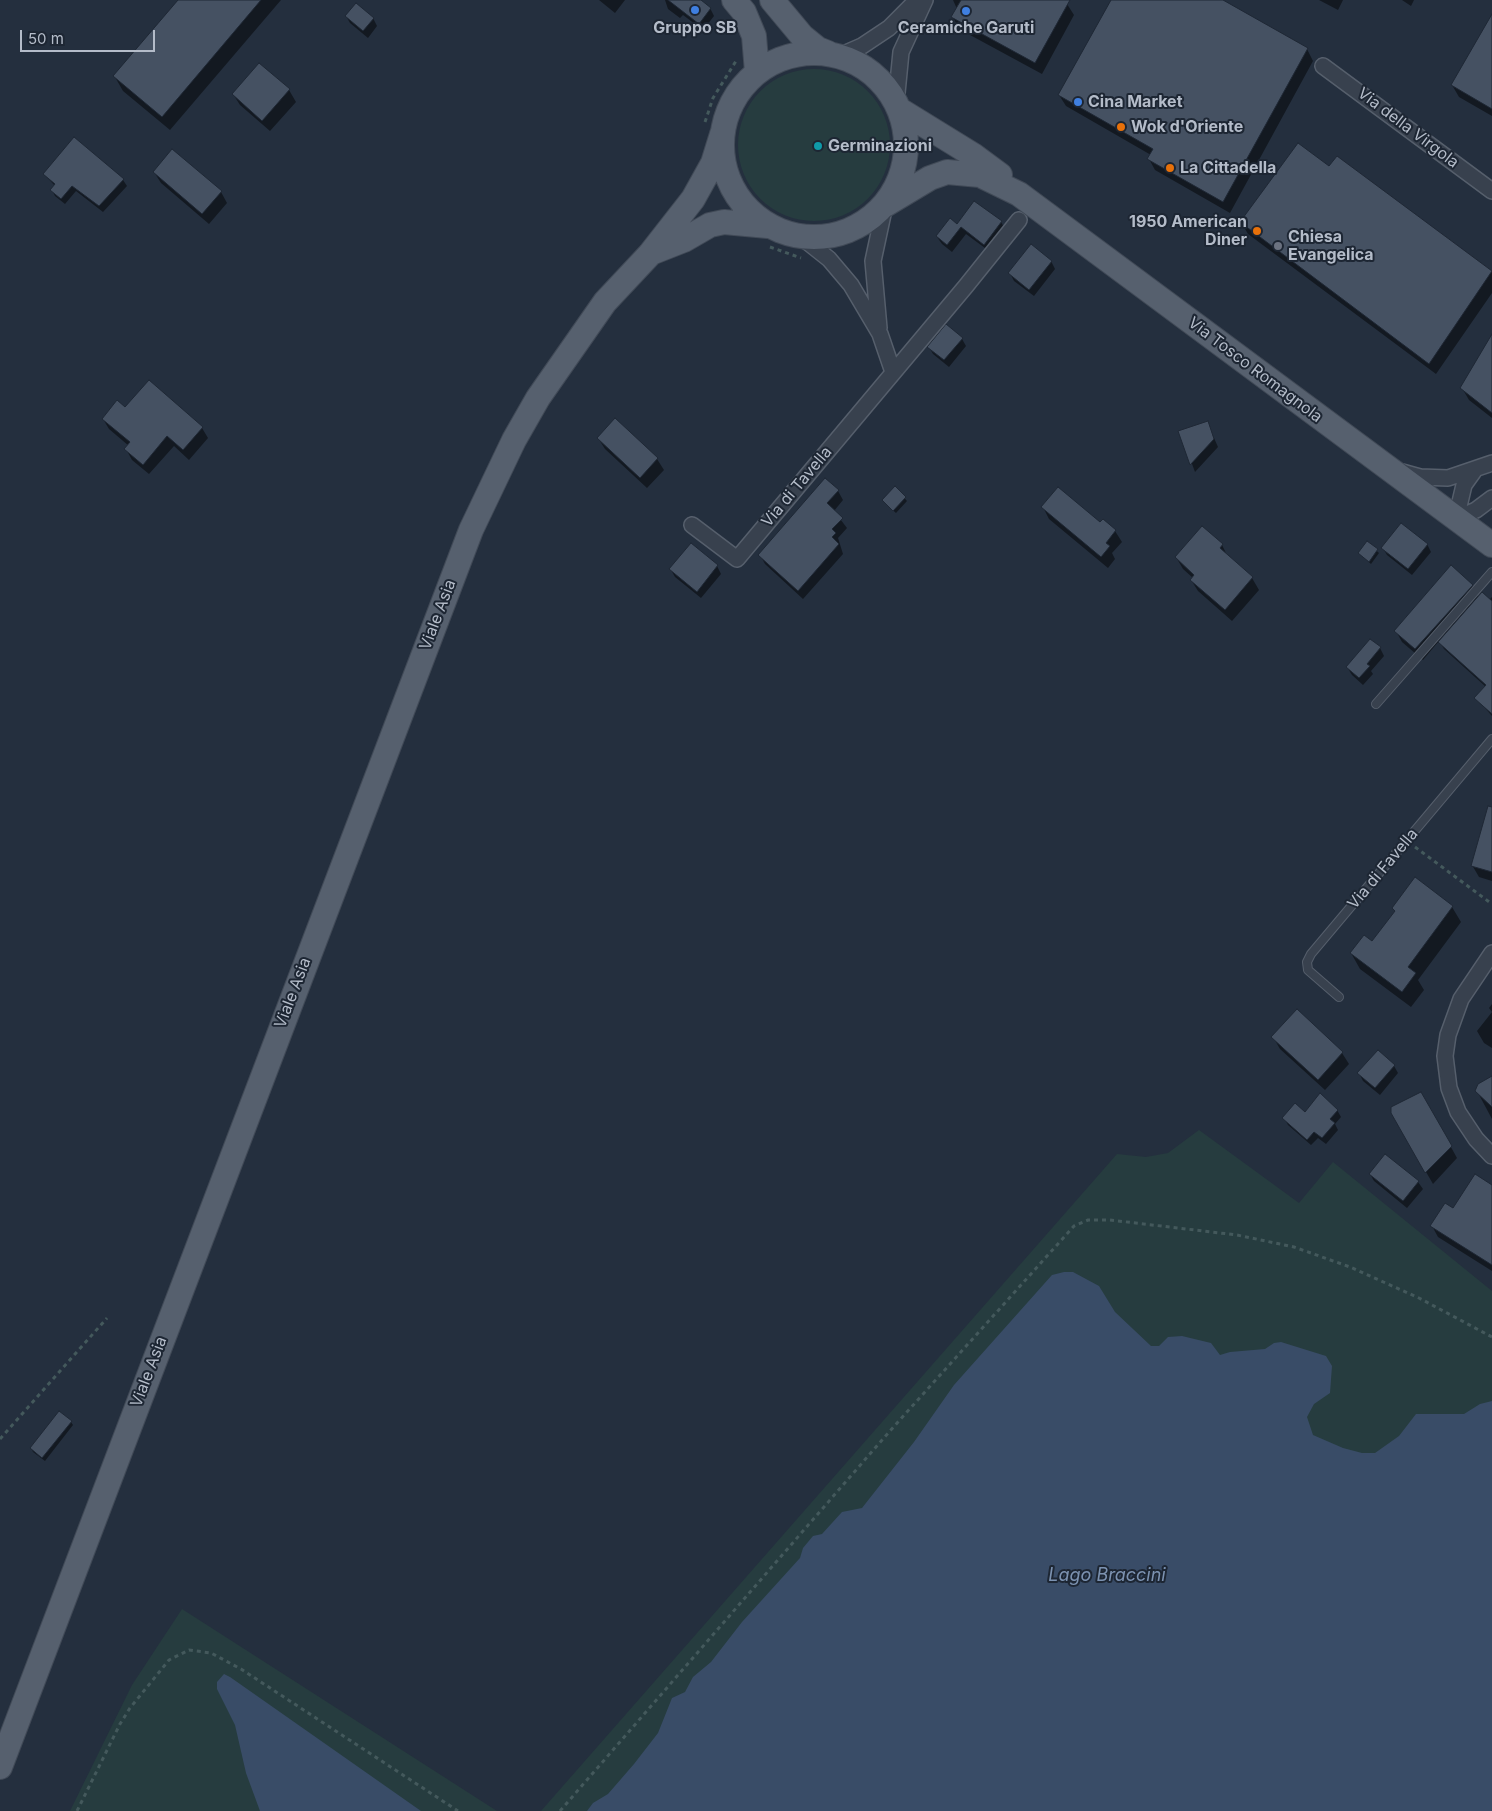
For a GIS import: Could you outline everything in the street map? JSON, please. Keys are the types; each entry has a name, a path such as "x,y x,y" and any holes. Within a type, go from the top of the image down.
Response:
{"main road":[{"path":"734,0 744,12 754,36 757,72"},
{"path":"650,254 717,223 724,222 766,235 816,237 846,232 861,225 885,205 899,181 906,154 906,132 898,107 888,90 872,74 853,61 834,55 811,44 772,0"},
{"path":"766,235 728,180 713,131 727,113 737,93 757,72 767,65 791,55 810,53 834,55"},
{"name":"Via Tosco Romagnola","path":"898,107 992,168 1019,194 1492,545"},
{"name":"Viale Asia","path":"0,1766 471,530 514,440 538,398 589,323 650,254 700,188 712,163 713,131"},
{"name":"Via Tosco Romagnola","path":"885,205 930,178 948,172 980,175 1019,194"}],"street":[{"path":"834,55 883,33 917,0"},
{"path":"898,107 902,52 925,0"},
{"name":"Via della Virgola","path":"1323,66 1492,191"},
{"path":"880,334 873,261 876,239 885,205"},
{"name":"Via di Tavella","path":"692,525 737,559 1019,220"},
{"path":"800,236 838,268 852,285 880,334 893,372"},
{"path":"1382,463 1405,473 1429,478 1448,478 1474,471 1492,463"},
{"path":"1456,518 1464,485 1474,471"},
{"path":"1456,518 1476,510 1492,498"},
{"path":"1492,953 1461,999 1448,1035 1444,1056 1449,1088 1458,1112 1476,1139 1492,1156"}],"lane":[{"path":"1376,704 1492,572"},
{"name":"Via di Favella","path":"1339,997 1308,970 1307,962 1311,954 1492,739"}],"path":[{"path":"713,131 713,98 736,61 738,51"},
{"path":"766,235 804,259"},
{"path":"1406,840 1492,904"},
{"path":"560,1811 889,1432 1074,1226 1088,1220 1110,1220 1228,1234 1294,1247 1343,1264 1418,1298 1492,1337"},
{"path":"0,1439 107,1318"},
{"path":"77,1811 120,1724 130,1708 169,1660 189,1650 211,1653 241,1669 458,1811"}],"green space":[{"path":"814,69 829,70 843,74 868,91 885,116 889,130 889,160 885,174 868,199 843,216 829,220 814,221 799,220 785,216 760,199 743,174 739,160 738,145 739,130 743,116 760,91 785,74 799,70"},
{"name":"Lago Braccini","path":"1199,1130 1299,1203 1333,1162 1492,1291 1492,1811 541,1811 1117,1154 1146,1157 1168,1153"},
{"path":"182,1609 497,1811 70,1811 132,1685"}],"water":[{"name":"Lago Braccini","path":"1073,1272 1099,1286 1115,1312 1151,1346 1159,1346 1168,1337 1182,1336 1211,1343 1220,1355 1230,1352 1265,1349 1274,1343 1281,1342 1326,1356 1332,1366 1330,1393 1314,1404 1307,1417 1313,1435 1343,1448 1362,1453 1375,1453 1399,1436 1416,1414 1464,1414 1480,1404 1492,1401 1492,1811 587,1811 593,1803 608,1794 634,1764 658,1733 672,1698 685,1692 693,1677 711,1662 742,1622 800,1558 803,1548 813,1536 822,1534 842,1512 862,1508 914,1442 954,1385 1052,1275"},
{"path":"224,1674 421,1811 260,1811 246,1773 235,1725 217,1689 217,1682"}],"building":[{"path":"178,0 261,0 162,117 113,76"},
{"name":"Gruppo SB","path":"668,0 701,0 711,8 699,24"},
{"path":"961,0 1070,0 1035,63 951,17"},
{"path":"1111,0 1223,0 1308,48 1223,202 1147,159 1153,149 1058,95"},
{"path":"356,3 374,18 363,31 345,16"},
{"path":"1492,14 1492,109 1451,85"},
{"path":"259,63 290,89 262,121 232,94"},
{"path":"74,137 124,179 99,206 72,186 61,199 50,190 55,184 43,174"},
{"path":"1298,143 1329,166 1337,156 1492,271 1429,364 1240,222"},
{"path":"172,149 222,191 202,214 153,172"},
{"path":"974,201 1002,221 984,245 961,227 947,245 936,236 950,218 957,224"},
{"path":"1031,244 1052,261 1029,290 1008,273"},
{"path":"946,324 963,338 944,360 927,347"},
{"path":"1492,334 1492,413 1460,388"},
{"path":"149,380 203,427 183,450 167,436 143,465 124,449 130,442 102,419 117,400 125,407"},
{"path":"615,418 658,458 640,478 597,438"},
{"path":"1208,421 1214,439 1190,465 1178,431"},
{"path":"825,478 839,490 827,503 843,518 832,529 836,533 832,537 839,544 798,591 758,555"},
{"path":"895,486 906,497 893,511 882,500"},
{"path":"1058,487 1100,522 1103,519 1116,530 1106,543 1110,546 1101,557 1041,507"},
{"path":"1401,523 1428,544 1408,569 1381,548"},
{"path":"1202,526 1223,544 1220,548 1253,577 1225,610 1190,580 1194,575 1175,557"},
{"path":"1367,541 1378,549 1369,562 1358,553"},
{"path":"691,543 718,565 697,592 669,569"},
{"path":"1451,565 1473,585 1415,649 1394,631"},
{"path":"1482,592 1492,601 1492,714 1474,698 1486,685 1438,642"},
{"path":"1370,639 1381,647 1367,664 1370,666 1359,678 1346,667"},
{"path":"1488,806 1492,807 1492,872 1471,866"},
{"path":"1415,877 1453,906 1408,967 1416,973 1402,992 1350,953 1364,935 1372,941 1395,911 1392,908"},
{"path":"1297,1009 1343,1052 1318,1080 1271,1037"},
{"path":"1378,1050 1395,1065 1375,1088 1357,1073"},
{"path":"1492,1076 1492,1107 1475,1091 1478,1084"},
{"path":"1421,1092 1452,1146 1425,1173 1391,1113 1391,1107"},
{"path":"1320,1093 1338,1110 1330,1119 1335,1123 1322,1138 1314,1132 1307,1140 1282,1118 1295,1103 1305,1112"},
{"path":"1385,1154 1419,1181 1403,1201 1369,1174"},
{"path":"1475,1174 1492,1185 1492,1265 1430,1226 1445,1203 1453,1208"},
{"path":"59,1411 72,1421 42,1458 30,1448"}],"place":[{"name":"Gruppo SB","path":"695,10"},
{"name":"Ceramiche Garuti","path":"966,11"},
{"name":"Cina Market","path":"1078,102"},
{"name":"Wok d'Oriente","path":"1121,127"},
{"name":"Germinazioni","path":"818,146"},
{"name":"La Cittadella","path":"1170,168"},
{"name":"1950 American Diner","path":"1257,231"},
{"name":"Chiesa Evangelica","path":"1278,246"}]}
